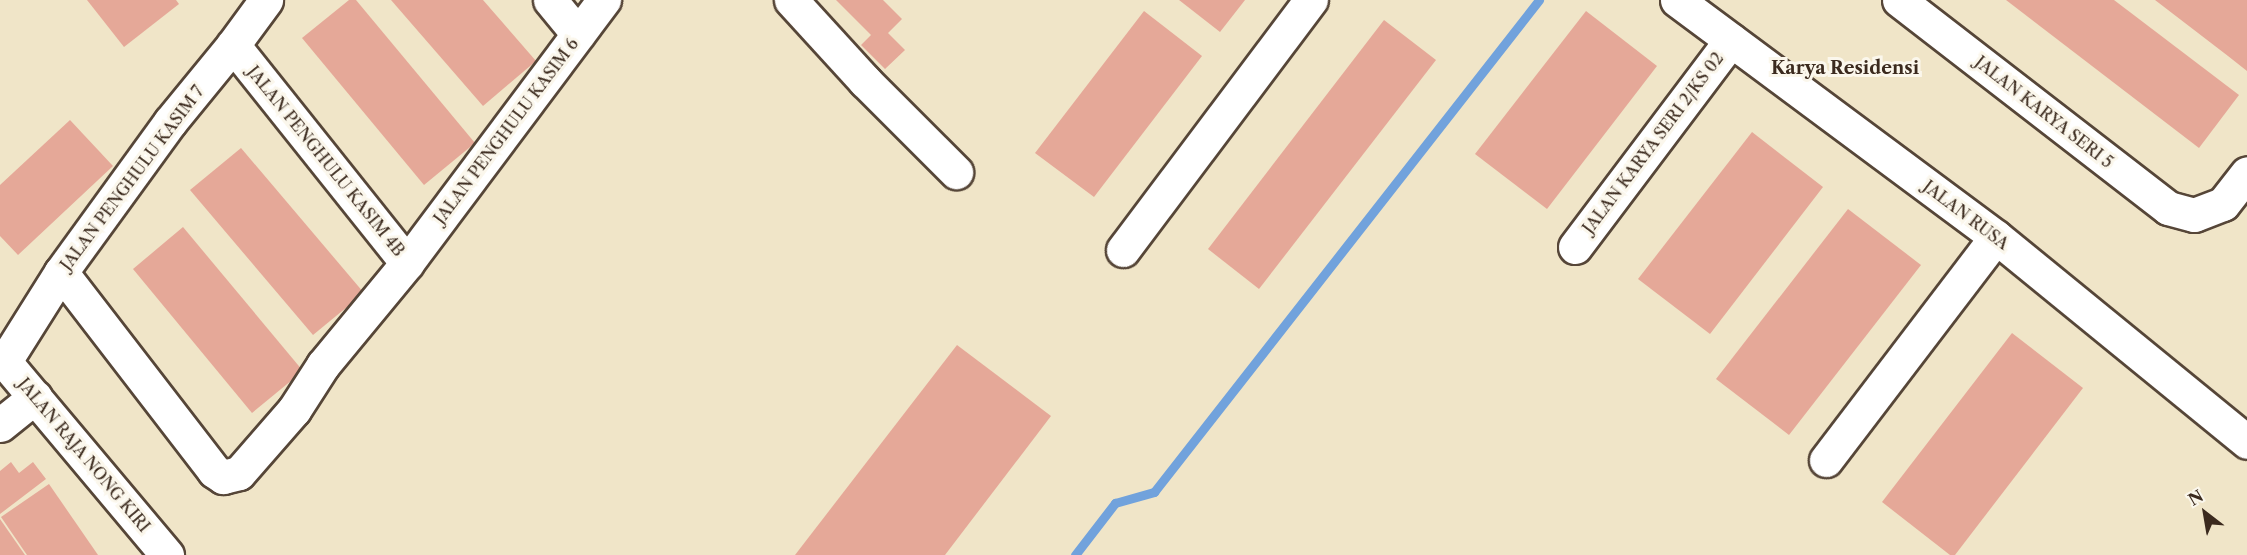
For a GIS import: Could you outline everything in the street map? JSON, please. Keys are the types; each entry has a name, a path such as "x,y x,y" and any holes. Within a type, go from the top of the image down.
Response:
{"street":[{"name":"JALAN PENGHULU KASIM 7","path":"2,359 61,272 170,122 233,45 265,0"},
{"path":"550,0 578,34"},
{"name":"JALAN PENGHULU KASIM 6","path":"407,263 604,0"},
{"path":"792,0 865,81 956,172"},
{"path":"1124,250 1311,0"},
{"name":"JALAN RUSA","path":"1677,0 1996,237 2247,442"},
{"name":"JALAN KARYA SERI 5","path":"1899,0 2168,208 2194,215 2223,204 2247,173"},
{"name":"JALAN KARYA SERI 2/KS 02","path":"1575,247 1731,40"},
{"name":"JALAN PENGHULU KASIM 4B","path":"61,272 214,471 223,477 239,473 294,410 323,366 407,263 233,45"},
{"path":"1826,460 1996,237"},
{"name":"JALAN RAJA NONG KIRI","path":"2,359 158,552"},
{"path":"0,425 35,397"}],"building":[{"path":"87,0 176,0 179,4 124,47"},
{"path":"349,0 356,0 475,143 424,185 302,38"},
{"path":"391,0 483,0 536,61 483,106"},
{"path":"836,0 883,0 902,19 888,33 905,50 885,69 861,45 871,35"},
{"path":"1179,0 1245,0 1220,32"},
{"path":"2006,0 2114,0 2239,95 2199,148"},
{"path":"2155,0 2247,0 2247,71 2228,56"},
{"path":"1144,11 1202,56 1094,197 1035,153"},
{"path":"1586,11 1657,66 1547,209 1475,154"},
{"path":"1384,20 1436,60 1259,289 1208,249"},
{"path":"70,120 113,166 18,255 0,236 0,185"},
{"path":"1752,132 1823,187 1710,334 1638,279"},
{"path":"241,148 364,293 313,335 190,190"},
{"path":"1848,209 1921,265 1789,435 1716,379"},
{"path":"183,227 303,371 252,413 133,269"},
{"path":"2012,333 2083,388 1955,555 1950,555 1882,502"},
{"path":"957,345 1051,416 945,555 795,555"},
{"path":"11,462 19,473 33,462 46,479 0,514 0,471"},
{"path":"49,484 98,555 27,555 1,517"},
{"path":"0,519 25,555 0,555"}],"waterway":[{"path":"1075,555 1115,503 1154,492 1539,0"}],"district":[{"name":"Karya Residensi","path":"1845,68"}]}
